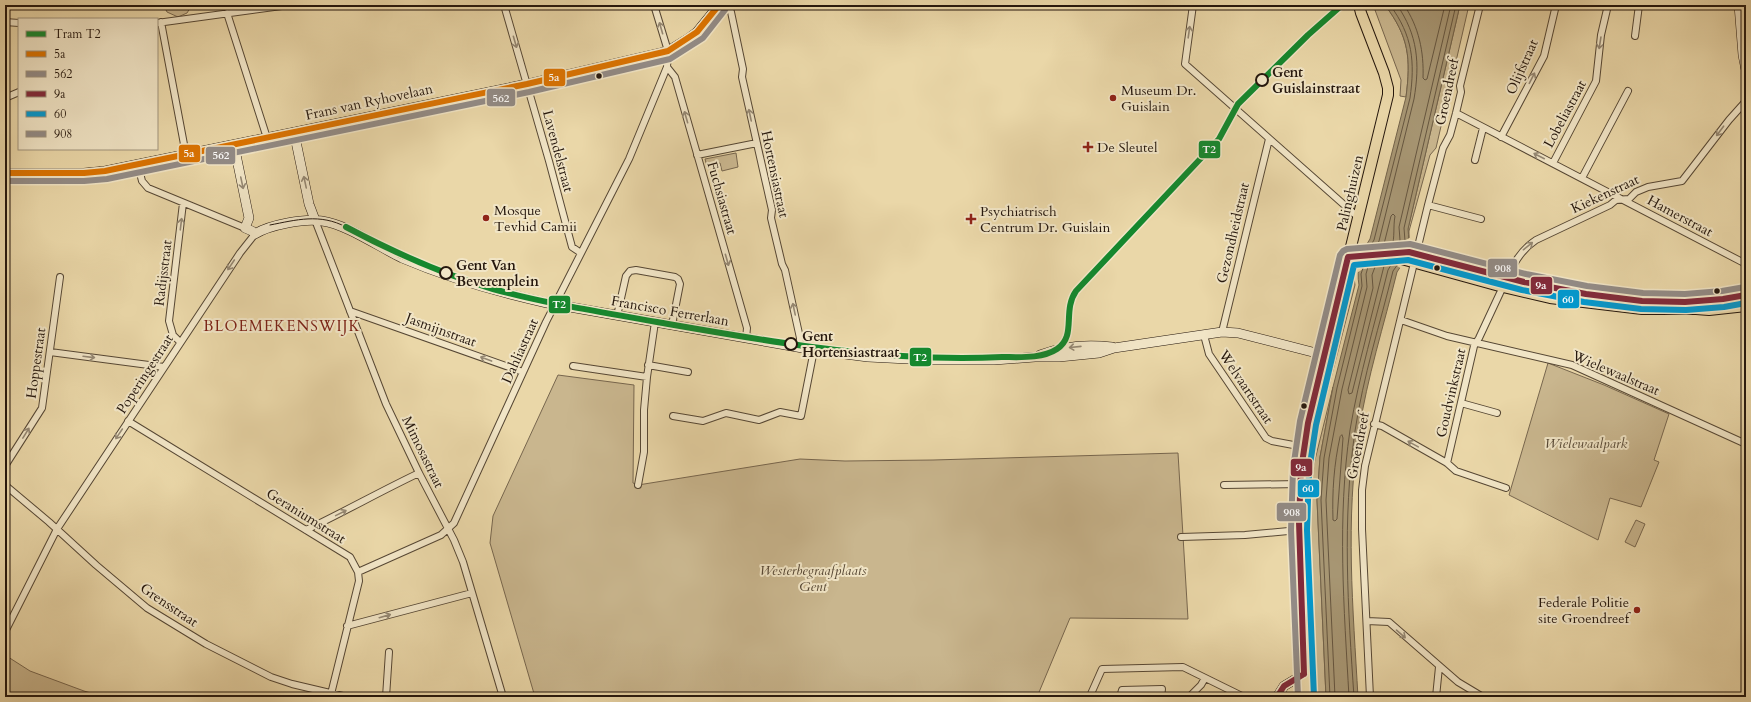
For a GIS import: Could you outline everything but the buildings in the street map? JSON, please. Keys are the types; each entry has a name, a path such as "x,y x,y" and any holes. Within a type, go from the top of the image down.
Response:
{"main road":[{"name":"Palinghuizen","path":"1306,697 1299,530 1300,484 1304,447 1324,354 1352,260 1359,218 1388,88 1359,5"},
{"path":"1352,260 1412,257 1505,282 1550,298 1642,309 1709,310 1746,306"},
{"path":"1505,282 1642,301 1685,302 1723,299 1746,295"}],"street":[{"path":"186,155 159,22 289,5"},
{"name":"Lavendelstraat","path":"504,5 572,247 581,253"},
{"path":"654,5 668,51"},
{"name":"Frans van Ryhovelaan","path":"5,173 84,173 138,165 527,84 668,51 683,43 697,32 718,5"},
{"name":"Hortensiastraat","path":"727,5 732,19 743,69 742,77 772,210 771,218 782,264 785,270 800,338 799,348"},
{"path":"1193,5 1185,64 1359,218"},
{"name":"Groendreef","path":"1370,697 1362,490 1365,466 1374,424 1401,320 1412,257 1443,148 1450,135 1456,113 1461,92 1460,86 1480,5"},
{"name":"Olijfstraat","path":"1501,137 1544,56 1556,5"},
{"name":"Lobeliastraat","path":"1553,163 1596,81 1598,58 1608,5"},
{"path":"1635,36 1639,5"},
{"path":"1742,10 1743,55 1746,70"},
{"path":"227,13 267,138"},
{"path":"5,22 18,23"},
{"name":"Dahliastraat","path":"448,529 454,523 554,305 629,159 667,67 668,51"},
{"name":"Fuchsiastraat","path":"667,67 675,77 747,328 746,339"},
{"path":"1582,178 1628,91"},
{"path":"5,98 18,92"},
{"name":"Kiekenstraat","path":"1505,282 1520,255 1531,243 1610,205 1616,200 1629,199 1636,192 1648,187 1682,181 1729,120 1746,101"},
{"name":"Hamerstraat","path":"1456,113 1746,264"},
{"path":"1475,160 1483,128"},
{"path":"138,165 142,181 145,185 252,231 255,234 263,229 315,220 309,204 294,132"},
{"name":"Gezondheidstraat","path":"1222,332 1269,139"},
{"path":"697,155 757,143"},
{"path":"234,145 249,218 244,228"},
{"name":"Radijsstraat","path":"180,342 173,335 169,322 184,203"},
{"path":"1428,205 1481,219"},
{"name":"Francisco Ferrerlaan","path":"315,220 340,226 401,257 460,280 510,295 554,305 814,350 868,357 928,360 994,360 1076,355 1222,332 1238,333 1324,354"},
{"name":"Mimosastraat","path":"315,220 386,404 463,562 503,697"},
{"name":"Poperingestraat","path":"5,632 57,529 246,242 255,234"},
{"path":"617,316 626,276 630,271 636,270 675,277 678,279 680,284 672,326"},
{"name":"Hoppestraat","path":"5,466 42,408 60,278"},
{"name":"Goudvinkstraat","path":"1447,463 1474,346 1505,282"},
{"name":"Jasmijnstraat","path":"350,311 523,372"},
{"name":"Wielewaalstraat","path":"1401,320 1447,336 1572,365 1746,444"},
{"path":"638,485 644,452 644,410 648,365 655,322"},
{"name":"Welvaartstraat","path":"1204,335 1209,354 1266,438 1272,441 1304,447"},
{"path":"673,416 703,421 726,413 759,420 780,412 801,416 814,350"},
{"path":"50,352 164,367"},
{"path":"648,365 688,372"},
{"path":"573,366 647,377"},
{"path":"1461,403 1497,413"},
{"name":"Geraniumstraat","path":"128,421 350,557 358,572"},
{"path":"1374,424 1382,426 1447,463 1456,471 1506,488"},
{"path":"306,530 354,507 370,496 419,473"},
{"path":"1224,484 1300,484"},
{"name":"Grensstraat","path":"5,485 146,608 206,644 271,677 292,684 347,697"},
{"path":"331,694 347,626 360,581 358,572 435,538 448,529"},
{"path":"1181,537 1245,535 1299,530"},
{"path":"347,626 472,593"},
{"path":"1366,621 1389,622 1439,667 1458,682 1483,697"},
{"path":"386,697 389,652"},
{"path":"1092,697 1090,696 1102,669 1183,667 1244,697"},
{"path":"1436,697 1439,667"},
{"path":"1277,697 1284,686 1304,674"},
{"path":"1189,697 1201,685 1205,678"},
{"path":"1120,697 1122,690 1162,689 1161,697"}],"green space":[{"path":"166,5 192,5 187,13 178,17 167,12 165,8"},
{"path":"1375,5 1385,5 1404,38 1408,59 1408,83 1406,97 1400,96 1401,80 1375,10"},
{"path":"1460,5 1469,5 1436,148 1430,155 1409,231 1409,238 1408,229"},
{"path":"736,153 738,167 722,171 720,163 707,167 705,159"},
{"path":"1354,278 1355,285 1313,448 1344,309"},
{"name":"Wielewaalpark","path":"1548,363 1604,385 1669,414 1654,460 1659,462 1641,507 1610,498 1598,540 1509,495"},
{"name":"Westerbegraafplaats Gent","path":"558,375 634,385 633,483 638,485 800,459 845,461 933,460 1178,453 1188,619 1070,618 1037,697 535,697 490,543 493,516"},
{"path":"1333,387 1320,457 1317,500 1326,697 1314,697 1307,535 1310,480"},
{"path":"1636,520 1645,524 1635,547 1625,542"},
{"path":"5,655 30,671 104,697 5,697"}],"water":[{"path":"1385,5 1460,5 1408,229 1407,252 1397,272 1371,371 1359,431 1352,497 1351,531 1352,597 1358,697 1326,697 1317,500 1320,457 1333,387 1359,285 1358,273 1360,261 1370,239 1406,97 1408,83 1408,59 1404,38"}],"pier":[{"path":"1411,237 1411,242 1402,269 1394,264 1363,269 1355,274 1364,243 1370,247 1382,246 1401,243"}],"tram line":[{"name":"T2","path":"346,227 400,254 474,283 534,299 575,307 743,337 872,354 959,358 1037,356 1051,352 1063,344 1068,330 1070,307 1076,291 1219,139 1238,104 1308,35 1342,5"},
{"path":"270,225 299,220 317,219 327,220 346,227"},
{"path":"398,257 445,276"}],"transit line":[{"name":"5a","path":"5,173 84,173 105,171 527,84 668,51 697,32 719,5"},
{"name":"562","path":"5,181 84,181 107,179 529,92 670,59 703,38 725,10"},
{"name":"908","path":"1298,697 1291,530 1293,469 1300,421 1340,255 1343,251 1347,249 1410,244 1526,274 1587,286 1643,293 1685,294 1722,291 1745,287"},
{"name":"9a","path":"1304,674 1299,522 1301,470 1308,423 1348,257 1409,252 1524,282 1586,294 1642,301 1685,302 1723,299 1746,295"},
{"name":"60","path":"1314,697 1307,530 1309,471 1316,425 1354,265 1408,260 1522,290 1584,302 1641,309 1686,310 1724,307 1746,303"},
{"name":"9a","path":"1277,697 1284,686 1304,674"}],"place":[{"name":"Gent Guislainstraat","path":"1262,80"},
{"name":"Museum Dr. Guislain","path":"1113,98"},
{"name":"De Sleutel","path":"1088,147"},
{"name":"Mosque Tevhid Camii","path":"486,218"},
{"name":"Psychiatrisch Centrum Dr. Guislain","path":"971,219"},
{"name":"Gent Van Beverenplein","path":"446,273"},
{"name":"Gent Hortensiastraat","path":"791,344"},
{"name":"Federale Politie site Groendreef","path":"1637,610"}],"district":[{"name":"BLOEMEKENSWIJK","path":"282,326"}]}
